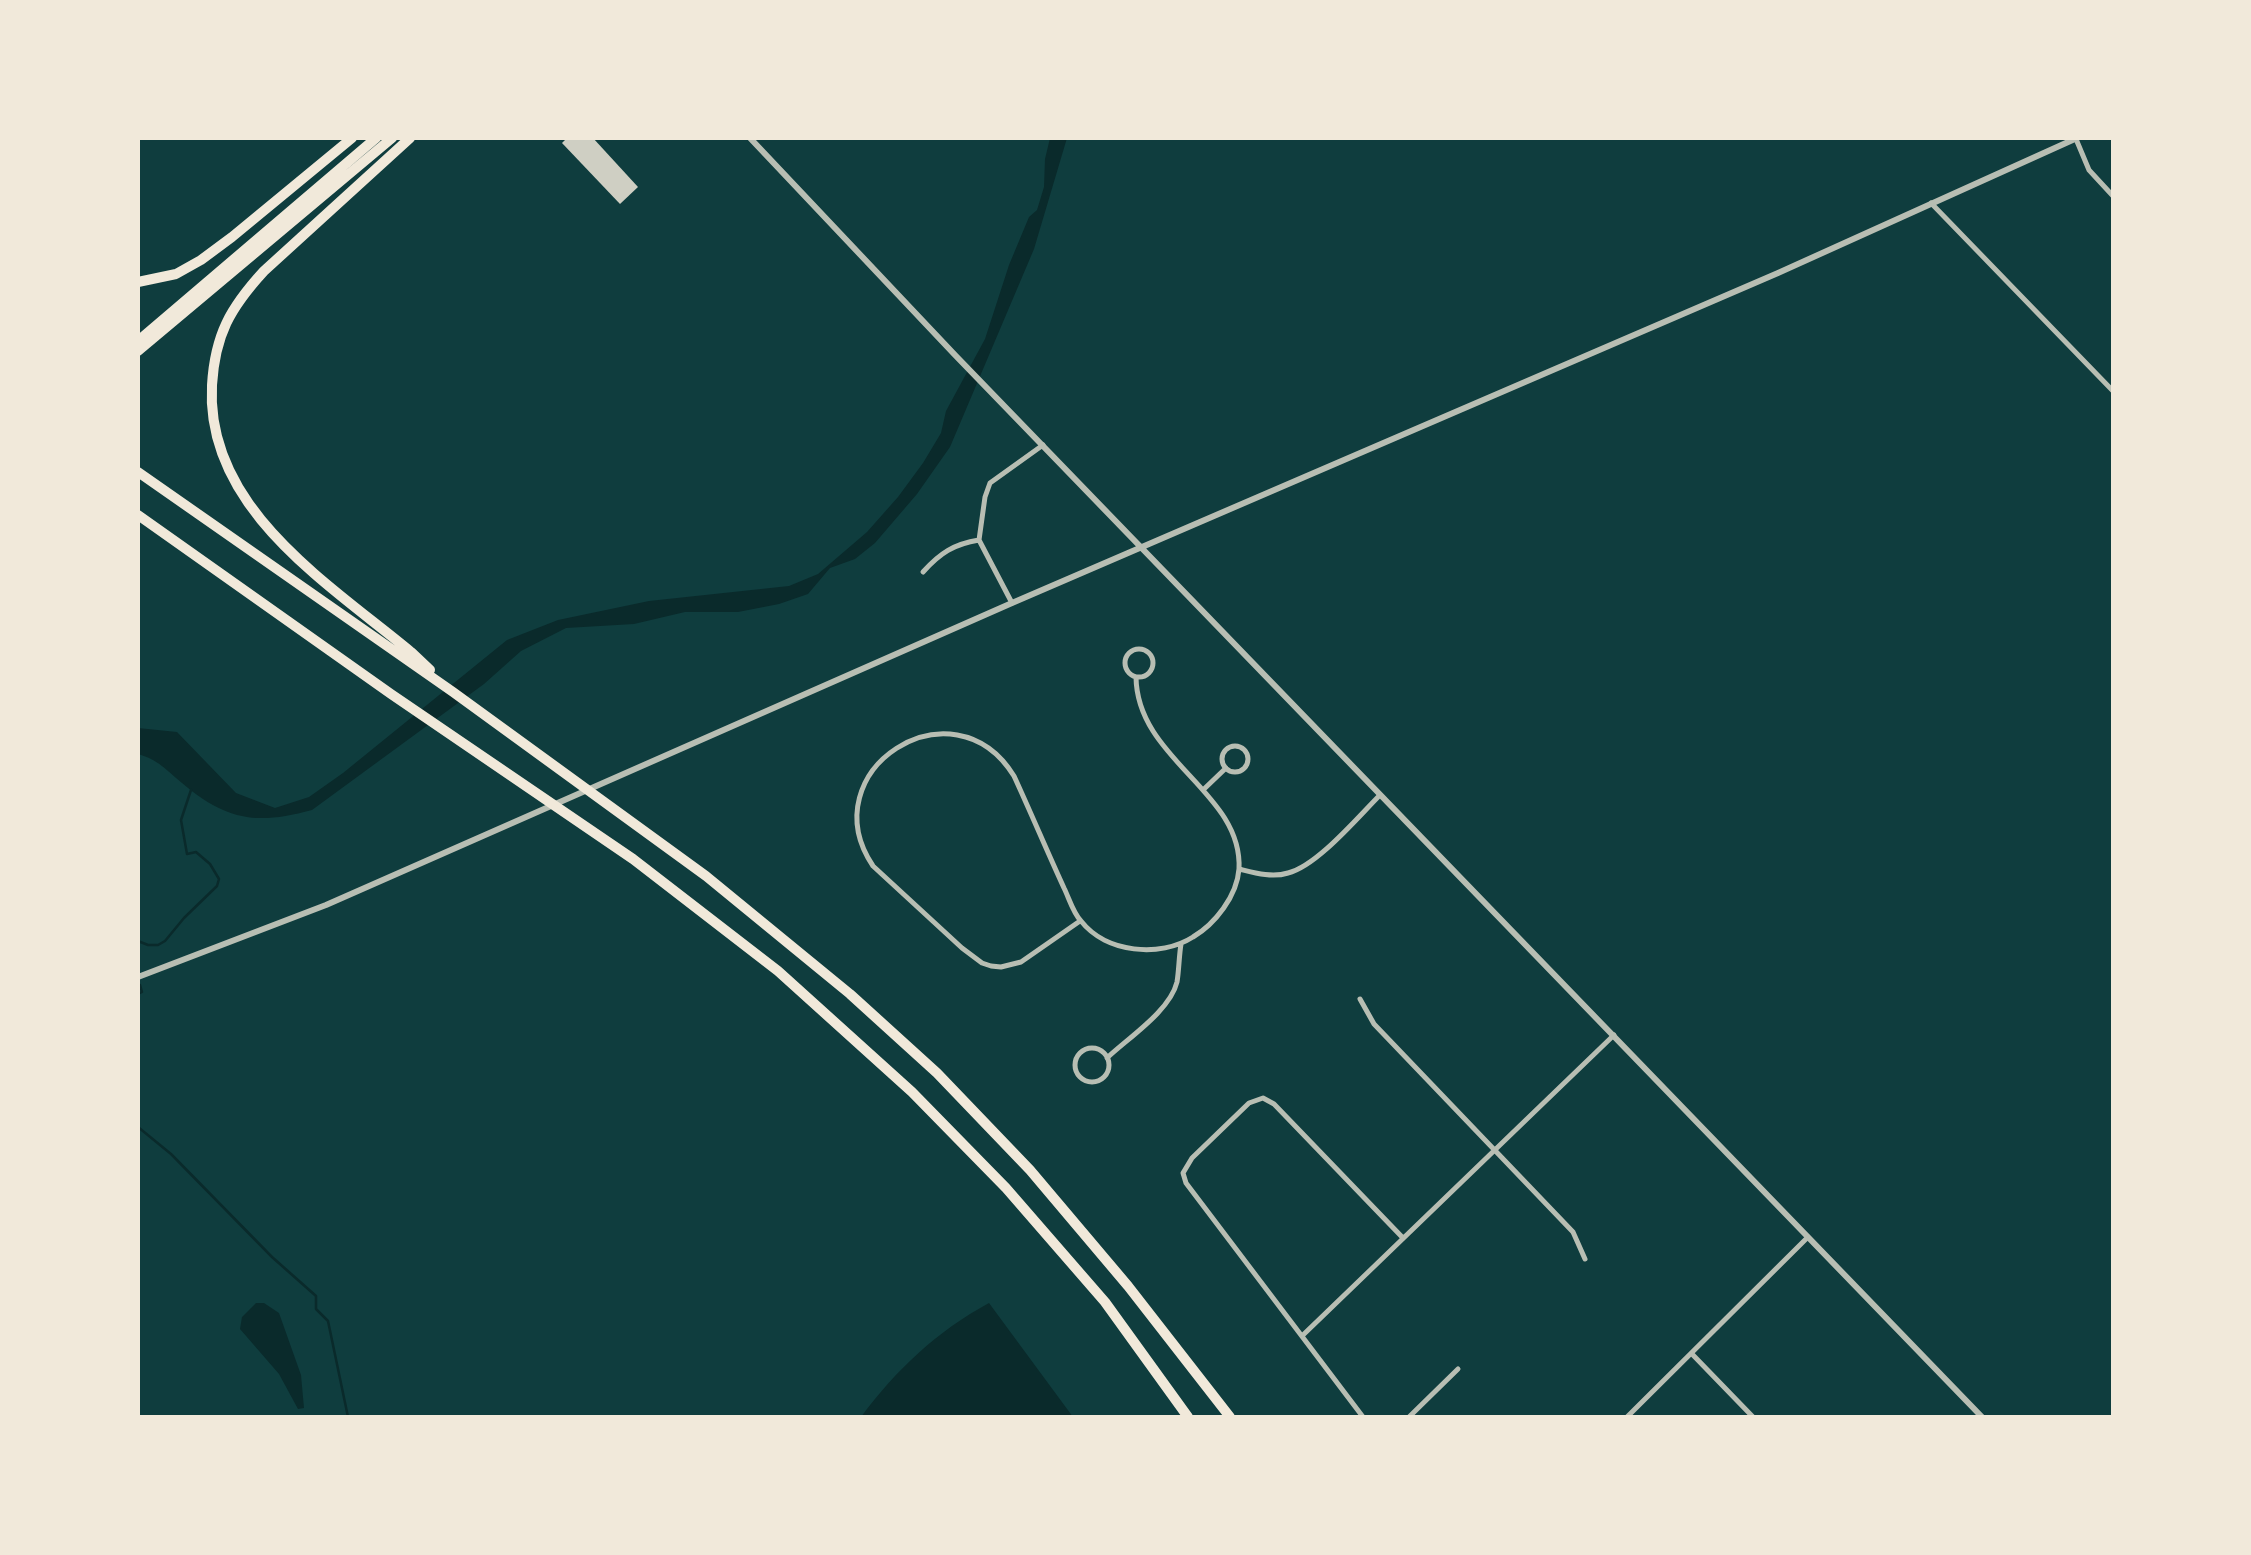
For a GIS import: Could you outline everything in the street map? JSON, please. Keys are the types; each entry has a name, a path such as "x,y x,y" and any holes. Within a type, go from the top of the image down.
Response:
{"highway":[{"path":"138,282 176,274 201,260 352,138"},
{"path":"138,341 376,138"},
{"path":"138,351 392,138"},
{"path":"410,138 243,293 226,321 214,357 212,399 216,429 227,465 239,491 258,517 289,551 411,652 431,675"},
{"path":"138,472 431,675 706,876 850,994 937,1073 1030,1170 1128,1286 1230,1417"},
{"path":"138,515 391,694 633,859 734,935 828,1015 912,1092 1006,1188 1105,1302 1188,1417"}],"street":[{"path":"750,138 955,355 996,394 1982,1417"},
{"path":"138,977 326,905 523,820 1013,603 1778,273 2076,139 2089,170 2113,197"},
{"path":"1931,203 2113,391"},
{"path":"1013,603 979,540 985,498 990,483 1043,445"},
{"path":"923,572 948,549 961,543 979,540"},
{"path":"1141,649 1150,655 1153,666 1147,675 1136,677 1127,671 1125,660 1130,651 1141,649"},
{"path":"1080,921 1021,962 1001,967 982,963 873,866 857,828 858,810 864,785 873,769 906,741 940,733 964,735 984,744 1001,757 1014,776 1080,921 1103,937 1127,947 1161,950 1181,944 1205,930 1228,901 1239,869 1234,838 1222,813 1158,738 1136,696 1136,677"},
{"path":"1230,747 1241,748 1248,758 1246,768 1236,772 1226,768 1222,761 1226,750 1230,747"},
{"path":"1203,790 1226,768"},
{"path":"1239,869 1278,875 1299,870 1321,853 1380,795"},
{"path":"1107,1058 1155,1014 1174,990 1181,944"},
{"path":"1360,999 1374,1024 1573,1232 1585,1259"},
{"path":"1303,1335 1614,1035"},
{"path":"1095,1048 1107,1058 1108,1070 1096,1081 1084,1080 1076,1072 1075,1061 1085,1049 1095,1048"},
{"path":"1363,1417 1186,1183 1184,1169 1249,1103 1263,1098 1274,1104 1403,1238"},
{"path":"1627,1417 1808,1237"},
{"path":"1692,1354 1753,1417"},
{"path":"1409,1417 1458,1369"}],"water":[{"path":"1050,138 1067,138 1034,249 950,447 917,494 875,543 855,559 830,568 808,594 779,604 738,612 685,612 634,624 566,628 521,651 484,684 312,810 292,815 259,818 228,812 198,796 157,762 138,754 138,728 177,732 236,793 275,808 309,797 343,773 507,640 558,620 649,601 789,586 818,574 867,532 898,497 941,433 946,411 985,339 1009,265 1029,217 1037,210 1044,187 1045,159"},
{"path":"256,1303 264,1303 279,1313 301,1375 304,1408 298,1409 279,1374 240,1329 242,1317"},
{"path":"989,1303 1073,1417 861,1417 888,1383 919,1353 952,1326"}],"building":[{"path":"567,138 593,138 638,187 620,204 562,143"}],"waterway":[{"path":"138,941 148,945 158,945 165,941 217,886 219,879 210,864 196,852 187,854 181,820 191,790"},
{"path":"138,994 142,992 140,985"},
{"path":"138,1127 171,1154 272,1257 316,1296 316,1309 328,1321 348,1417"}]}
